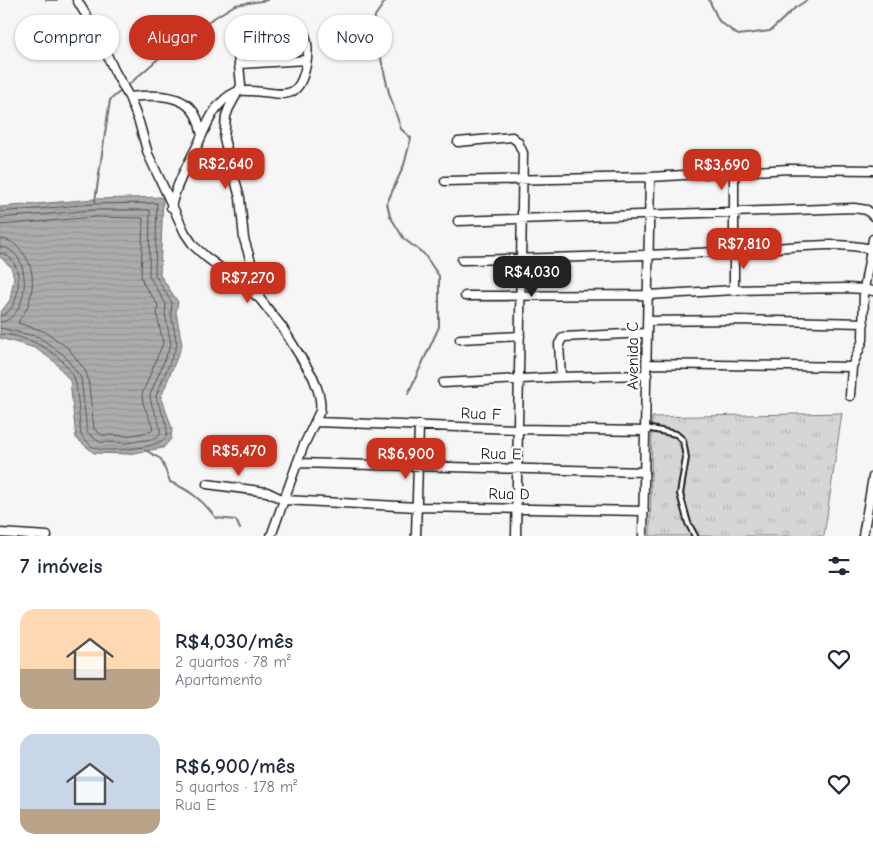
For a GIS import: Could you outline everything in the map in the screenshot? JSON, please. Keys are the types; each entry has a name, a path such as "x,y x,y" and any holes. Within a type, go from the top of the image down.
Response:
{"street":[{"path":"77,0 100,37 114,70 130,97 148,154 185,233 194,246 260,299 282,327 313,377 321,406 316,422 297,463 271,536"},
{"path":"239,60 241,86 231,102 226,116 224,139 240,198 244,239 260,299"},
{"path":"172,207 178,183 208,121 218,107 239,91 268,92 282,95 290,93 300,83 306,60 239,64"},
{"path":"130,97 164,96 179,100 188,105 196,116 202,135"},
{"path":"458,142 512,137 518,142 523,153 516,536"},
{"path":"445,181 650,176 812,168 873,170"},
{"path":"734,171 734,290"},
{"name":"Avenida C","path":"643,536 650,176"},
{"path":"458,221 854,208 867,210 873,216"},
{"path":"850,396 852,367 863,340 864,288 873,239"},
{"path":"462,260 733,251 842,245 871,248"},
{"path":"465,296 648,295 734,290 864,288 873,291"},
{"path":"647,321 735,320 864,323"},
{"path":"561,377 559,344 563,337 647,333"},
{"path":"460,339 520,336"},
{"path":"647,364 852,367"},
{"path":"443,383 647,374"},
{"name":"Rua F","path":"316,422 518,429 646,429"},
{"path":"416,536 419,425"},
{"name":"Rua E","path":"297,463 645,472"},
{"path":"863,536 873,477"},
{"name":"Rua D","path":"207,484 267,492 284,500 417,507 644,511"},
{"path":"0,533 47,536"}],"lane":[{"path":"646,429 676,434 683,440 686,458 680,494 688,523 695,536"}],"green space":[{"path":"842,413 824,536 650,536 652,417"}],"water":[{"path":"163,197 160,275 178,302 176,312 182,345 161,397 172,428 171,439 163,448 128,454 94,453 76,438 70,381 55,362 35,348 0,338 0,313 10,300 14,278 11,267 0,257 0,207 95,199"}],"waterway":[{"path":"46,0 57,0"},
{"path":"126,87 183,37 235,5 268,0"},
{"path":"386,0 375,16 374,29 389,93 401,129 411,138 404,165 387,203 390,216 404,239 424,254 439,276 439,327 408,394"},
{"path":"709,0 719,21 738,35 770,31 795,8 807,0"},
{"path":"95,201 110,100 122,90"},
{"path":"145,450 161,459 170,482 184,488 195,496 216,518 236,520 240,529"}]}
